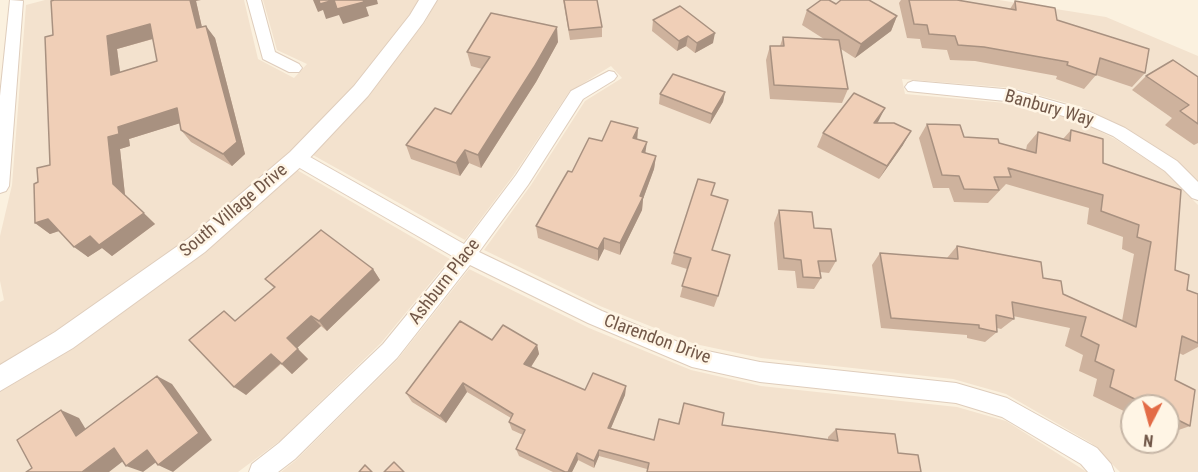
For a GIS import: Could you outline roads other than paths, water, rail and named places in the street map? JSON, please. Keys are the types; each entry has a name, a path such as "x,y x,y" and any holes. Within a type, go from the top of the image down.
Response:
{"street":[{"path":"254,0 268,55 294,68"},
{"name":"South Village Drive","path":"0,379 64,340 197,245 297,158 361,91 417,19 428,0"},
{"path":"0,5 19,1 0,186"},
{"name":"Ashburn Place","path":"260,472 287,451 390,351 467,255 522,180 577,95 609,76"},
{"name":"Banbury Way","path":"913,87 1015,96 1082,115 1119,132 1171,166 1198,193"},
{"name":"Clarendon Drive","path":"297,158 467,255 595,317 692,357 760,372 956,393 1007,408 1089,456 1103,472"}]}
